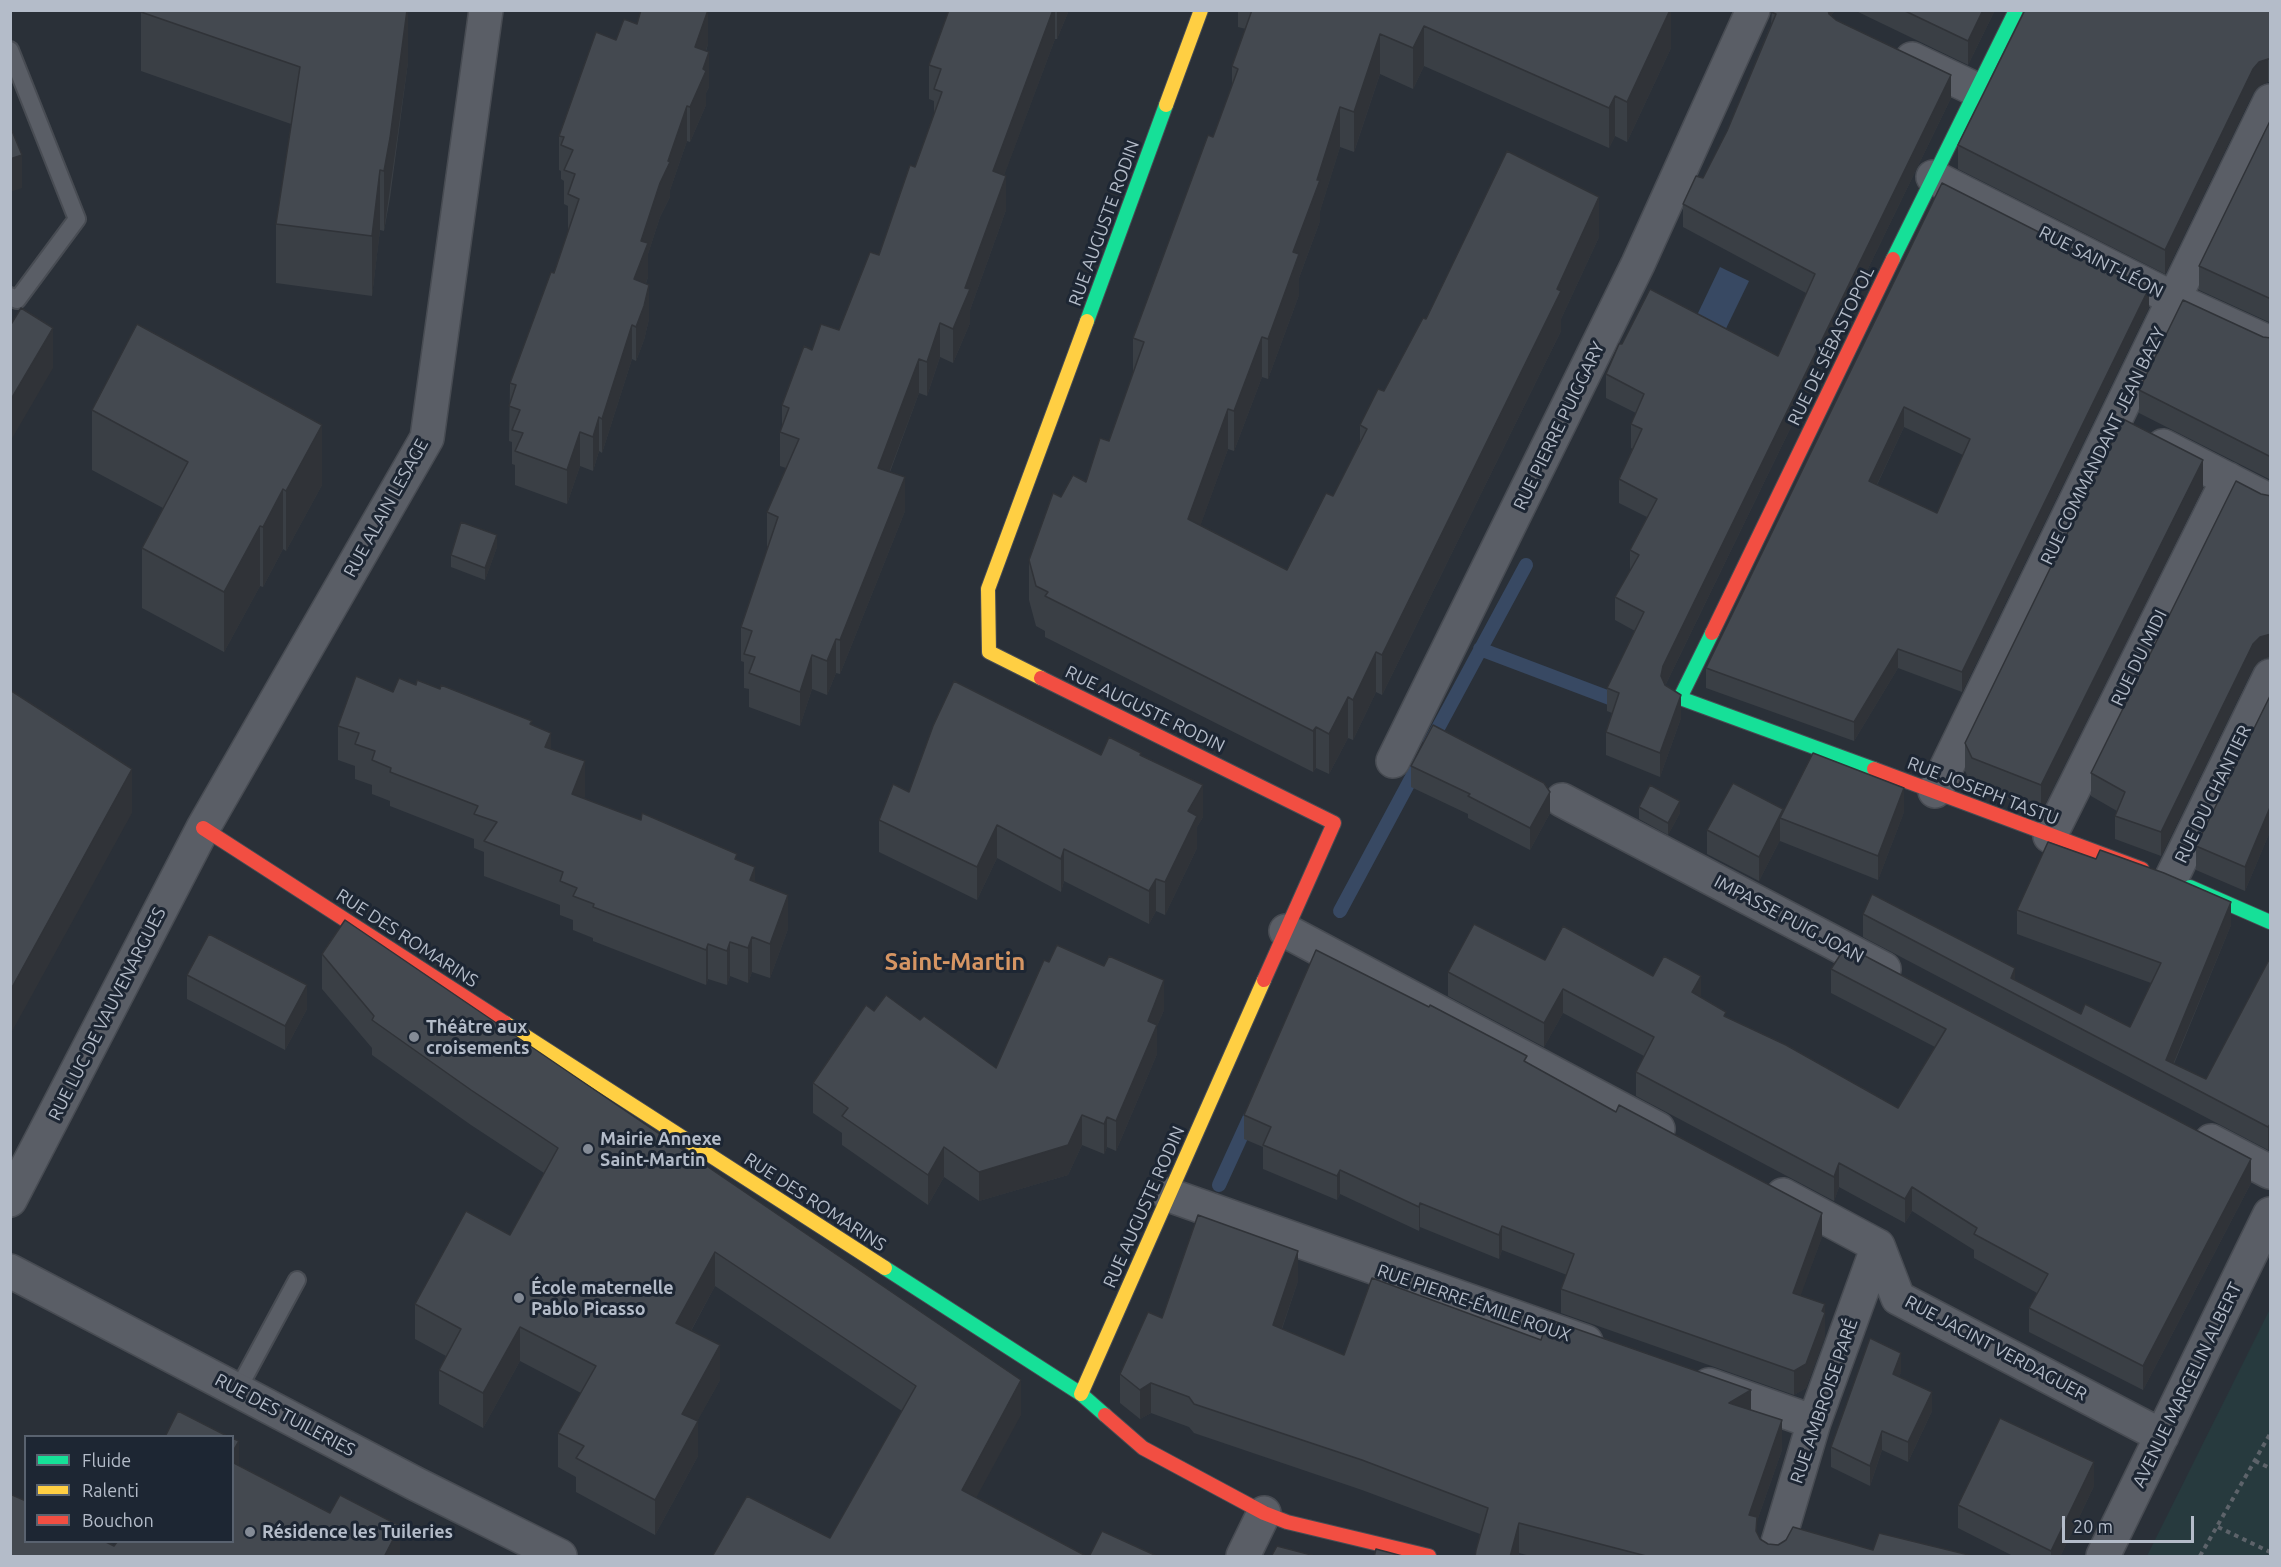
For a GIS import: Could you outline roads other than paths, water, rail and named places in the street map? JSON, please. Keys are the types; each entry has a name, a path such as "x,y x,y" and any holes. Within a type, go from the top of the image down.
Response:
{"street":[{"name":"RUE ALAIN LESAGE","path":"203,828 427,438 486,10"},
{"name":"RUE AUGUSTE RODIN","path":"1081,1394 1334,823 989,652 988,589 1202,10"},
{"name":"RUE PIERRE PUIGGARY","path":"1393,761 1638,264 1753,10"},
{"name":"RUE DE SÉBASTOPOL","path":"1680,699 2016,10"},
{"path":"1886,47 1977,90"},
{"name":"RUE COMMANDANT JEAN BAZY","path":"1935,791 2271,101"},
{"name":"RUE SAINT-LÉON","path":"1933,177 2174,299 2271,343"},
{"path":"2115,422 2271,501"},
{"name":"RUE DU MIDI","path":"2050,836 2228,479"},
{"name":"RUE DU CHANTIER","path":"2171,879 2271,676"},
{"name":"RUE JOSEPH TASTU","path":"1680,699 2171,879 2271,922"},
{"name":"IMPASSE PUIG JOAN","path":"1562,800 1911,983"},
{"name":"RUE LUC DE VAUVENARGUES","path":"10,1200 203,828"},
{"name":"RUE DES ROMARINS","path":"203,828 1081,1394 1143,1448 1264,1513 1287,1522 1429,1557"},
{"path":"1286,931 1688,1145"},
{"path":"2186,1128 2271,1172"},
{"path":"1762,1184 1878,1246"},
{"name":"RUE PIERRE-ÉMILE ROUX","path":"1168,1195 1614,1352"},
{"name":"AVENUE MARCELIN ALBERT","path":"2103,1557 2271,1214"},
{"name":"RUE AMBROISE PARÉ","path":"1774,1557 1814,1422 1878,1246"},
{"name":"RUE JACINT VERDAGUER","path":"1878,1246 1898,1298 2162,1436"},
{"name":"RUE DES TUILERIES","path":"10,1271 560,1557"},
{"path":"1681,1375 1814,1422"},
{"path":"1243,1557 1264,1513"}],"lane":[{"path":"10,50 77,219 17,300 10,296"},
{"path":"237,1391 297,1280"}],"water":[{"path":"1720,267 1749,281 1718,345 1689,332"}],"waterway":[{"path":"1430,743 1526,565"},
{"path":"1480,649 1620,702"},
{"path":"1340,911 1420,762"},
{"path":"1219,1185 1250,1117"}],"place":[{"name":"Théâtre aux croisements","path":"414,1037"},
{"name":"Mairie Annexe Saint-Martin","path":"588,1149"},
{"name":"École maternelle Pablo Picasso","path":"519,1298"},
{"name":"Résidence les Tuileries","path":"250,1532"}],"district":[{"name":"Saint-Martin","path":"955,962"}]}
